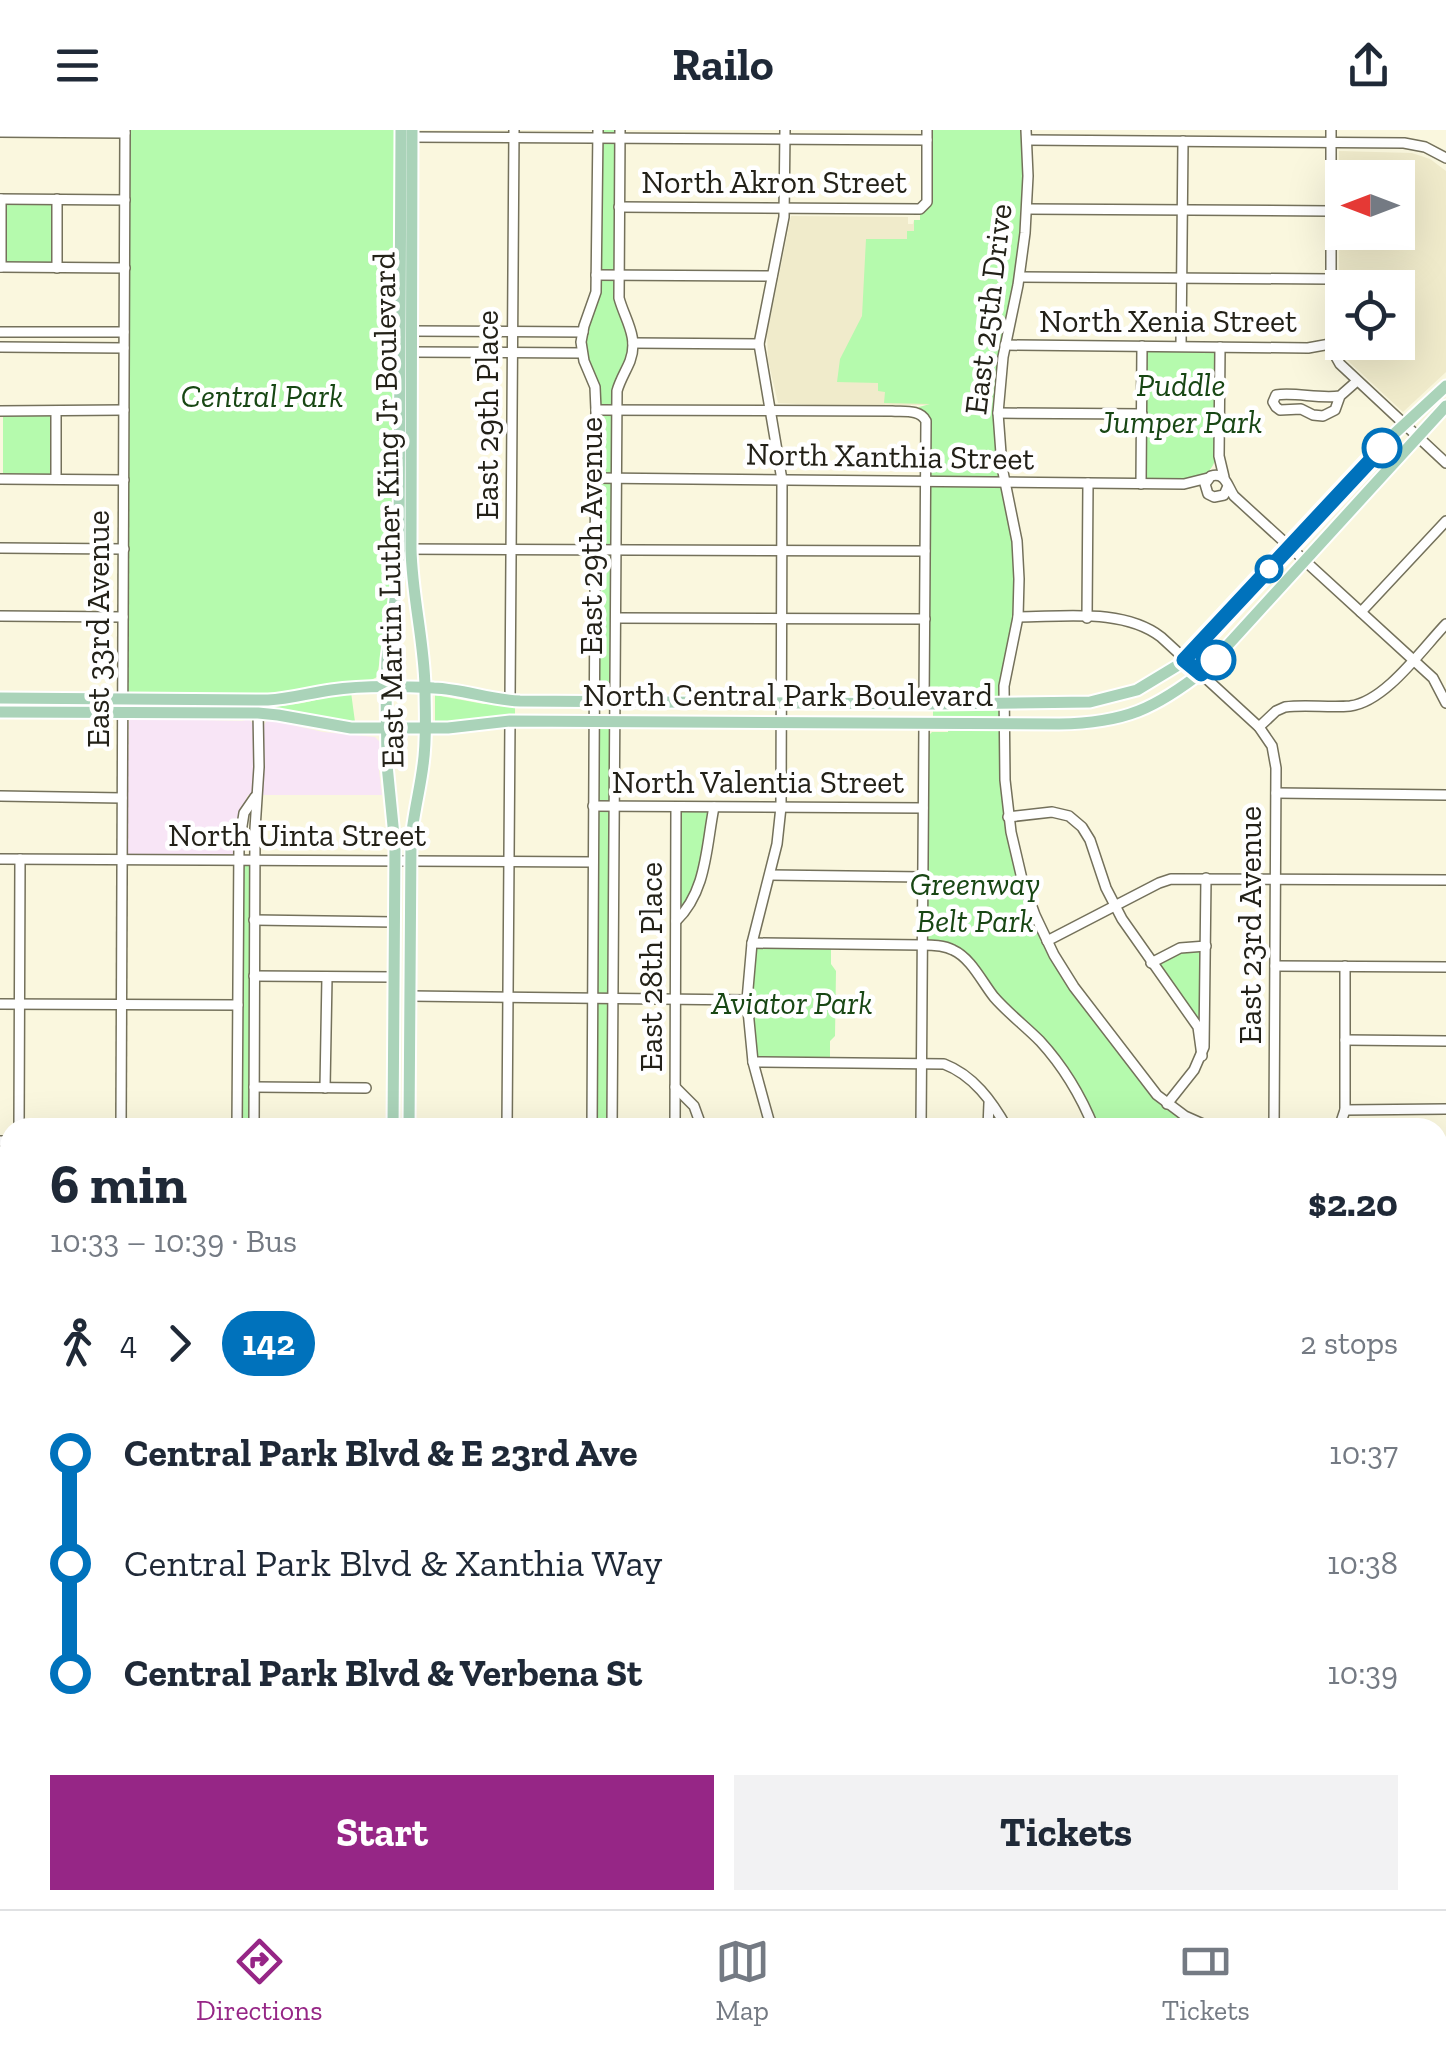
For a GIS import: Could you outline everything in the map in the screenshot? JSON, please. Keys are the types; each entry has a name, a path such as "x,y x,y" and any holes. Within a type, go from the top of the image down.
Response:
{"main road":[{"name":"East Martin Luther King Jr Boulevard","path":"393,1118 395,833 386,764 386,687 405,549 411,352 407,133"},
{"name":"East Martin Luther King Jr Boulevard","path":"407,133 405,549 423,645 425,688 424,760 412,824 409,1118"},
{"name":"North Central Park Boulevard","path":"0,712 123,706 258,706 330,690 386,687 460,691 510,700 931,704 1098,701 1137,690 1184,660 1394,434 1446,386"},
{"name":"North Central Park Boulevard","path":"258,706 331,726 386,728 456,728 510,721 1065,724 1100,722 1134,714 1166,699 1201,674 1446,406"},
{"name":"North Central Park Boulevard","path":"0,698 123,706"},
{"path":"1065,724 1066,703"}],"street":[{"path":"1331,130 1331,160"},
{"path":"1399,130 1399,142"},
{"path":"0,132 125,131"},
{"name":"East 33rd Avenue","path":"121,1118 125,131"},
{"path":"407,133 927,135"},
{"name":"East 29th Place","path":"510,700 514,134"},
{"name":"East 29th Avenue","path":"592,1118 596,410 595,388 582,353 583,332 595,299 598,134"},
{"path":"620,134 618,275 620,304 633,343 759,344"},
{"path":"769,1118 754,1062 748,1000 752,943 777,844 781,808 782,480 759,344 785,208 785,134"},
{"name":"North Akron Street","path":"619,207 920,209 927,202 927,135"},
{"path":"1026,135 1183,141 1399,142 1425,147 1446,158"},
{"name":"East 25th Drive","path":"1026,135 1027,209 1020,277 1000,374 998,414 1004,482 1017,541 1020,579 1018,617 998,704 1008,817 1022,879 1047,940 1082,998 1166,1104"},
{"path":"1181,346 1183,141"},
{"path":"125,200 1,199 0,267 125,268"},
{"path":"56,268 57,200"},
{"path":"1027,209 1325,211"},
{"path":"596,275 772,276"},
{"path":"1020,277 1325,279"},
{"path":"411,331 583,332"},
{"path":"0,332 124,332"},
{"name":"East 29th Avenue","path":"612,1118 617,391 630,362 633,343"},
{"name":"North Xenia Street","path":"1005,345 1308,348 1325,345"},
{"path":"1142,346 1142,484"},
{"path":"0,347 124,348"},
{"path":"1220,347 1220,456 1226,482 1226,492 1221,496"},
{"path":"411,352 582,353"},
{"path":"1337,360 1446,463"},
{"path":"1340,396 1282,393 1274,397 1274,402 1280,410 1298,408 1323,416 1336,410 1340,396 1358,381"},
{"path":"0,411 124,410"},
{"path":"596,410 892,411 923,416 925,618 931,704"},
{"path":"56,411 56,480"},
{"path":"998,414 1142,414"},
{"path":"1220,456 1206,491 1245,506"},
{"path":"1210,477 1218,474 1245,506 1438,685 1446,703"},
{"name":"North Xanthia Street","path":"595,478 1184,484 1210,477"},
{"path":"0,479 124,480"},
{"path":"1087,618 1088,483"},
{"name":"North Xanthia Street","path":"1184,484 1206,491"},
{"path":"1361,612 1446,520"},
{"path":"0,548 124,549"},
{"path":"405,549 925,552"},
{"path":"0,616 123,617"},
{"path":"1018,617 1117,618 1137,622 1161,636 1259,728 1282,707 1344,706 1370,700 1446,624"},
{"path":"616,618 925,618"},
{"path":"254,1118 258,706"},
{"path":"507,1118 510,721"},
{"path":"921,1118 924,724"},
{"name":"East 23rd Avenue","path":"1259,728 1275,756 1274,1118"},
{"path":"1276,793 1446,795"},
{"path":"0,796 122,798"},
{"path":"236,1118 240,827 255,797"},
{"name":"North Valentia Street","path":"593,806 923,808"},
{"name":"East 28th Place","path":"675,1118 676,807"},
{"path":"676,920 692,902 698,886 714,807"},
{"path":"1008,817 1052,812 1077,822 1090,840 1115,906 1194,1020 1202,1056"},
{"name":"North Uinta Street","path":"0,858 593,862"},
{"path":"19,1118 20,859"},
{"path":"770,876 923,877"},
{"path":"1190,1118 1166,1104 1194,1070 1205,1040 1206,878"},
{"path":"1047,940 1167,880 1446,880"},
{"path":"254,920 394,922"},
{"path":"752,943 950,948 962,956 999,1003 1061,1067 1090,1118"},
{"path":"1151,963 1184,947 1206,946"},
{"path":"1275,966 1446,967"},
{"path":"1342,1118 1345,966"},
{"path":"254,976 394,977"},
{"path":"325,1088 326,977"},
{"path":"410,996 748,1000"},
{"path":"0,1004 238,1005"},
{"path":"1194,1020 1206,1016"},
{"path":"1345,1040 1446,1040"},
{"path":"754,1062 944,1064 974,1081 1000,1118"},
{"path":"675,1086 694,1106 698,1118"},
{"path":"254,1087 366,1088"},
{"path":"988,1118 989,1103"},
{"path":"1345,1110 1446,1110"}],"shaded area":[{"path":"1339,151 1412,153 1430,159 1446,171 1446,372 1403,412 1347,360 1415,360 1415,270 1339,270 1339,250 1415,250 1415,160 1339,160"},
{"path":"791,216 908,217 908,224 932,220 930,405 778,403 768,360 767,334"},
{"path":"132,718 249,719 254,725 264,725 272,719 323,732 375,737 380,742 382,795 248,795 239,815 234,854 131,856 126,852"}],"green space":[{"name":"Central Park","path":"129,130 397,130 394,574 377,677 371,680 280,695 128,693"},
{"path":"598,130 620,130 619,298 633,336 620,381 612,677 608,694 600,691 597,632 596,410 581,342 593,305"},
{"name":"Greenway Belt Park","path":"927,130 1026,130 1028,176 998,413 1019,579 1004,679 1008,819 1031,903 1070,981 1167,1104 1195,1118 1089,1118 1066,1074 956,951 922,945 928,736 932,732 948,732 949,721 933,719 933,708 949,708 949,696 924,692 926,422 918,413 919,407 930,404 884,403 885,392 878,391 878,383 837,382 840,359 862,316 866,239 907,239 907,231 914,231 914,220 920,220 920,209 925,207"},
{"path":"5,205 53,205 53,264 5,264"},
{"name":"Puddle Jumper Park","path":"1146,351 1216,351 1216,456 1206,474 1197,478 1145,479"},
{"path":"3,414 52,414 52,476 3,475"},
{"path":"351,692 355,722 269,710 281,706"},
{"path":"435,695 484,704 515,704 515,718 435,726"},
{"path":"595,721 615,721 612,1118 592,1118"},
{"path":"676,807 714,807 698,886 676,921"},
{"path":"242,864 251,864 250,1118 240,1118"},
{"name":"Aviator Park","path":"752,943 831,944 831,964 836,971 835,1036 830,1041 830,1062 753,1062 749,1036"},
{"path":"1206,946 1203,1018 1194,1020 1151,963 1180,948"}],"bus line":[{"name":"142","path":"1216,660 1201,674 1184,660 1382,448"}]}
